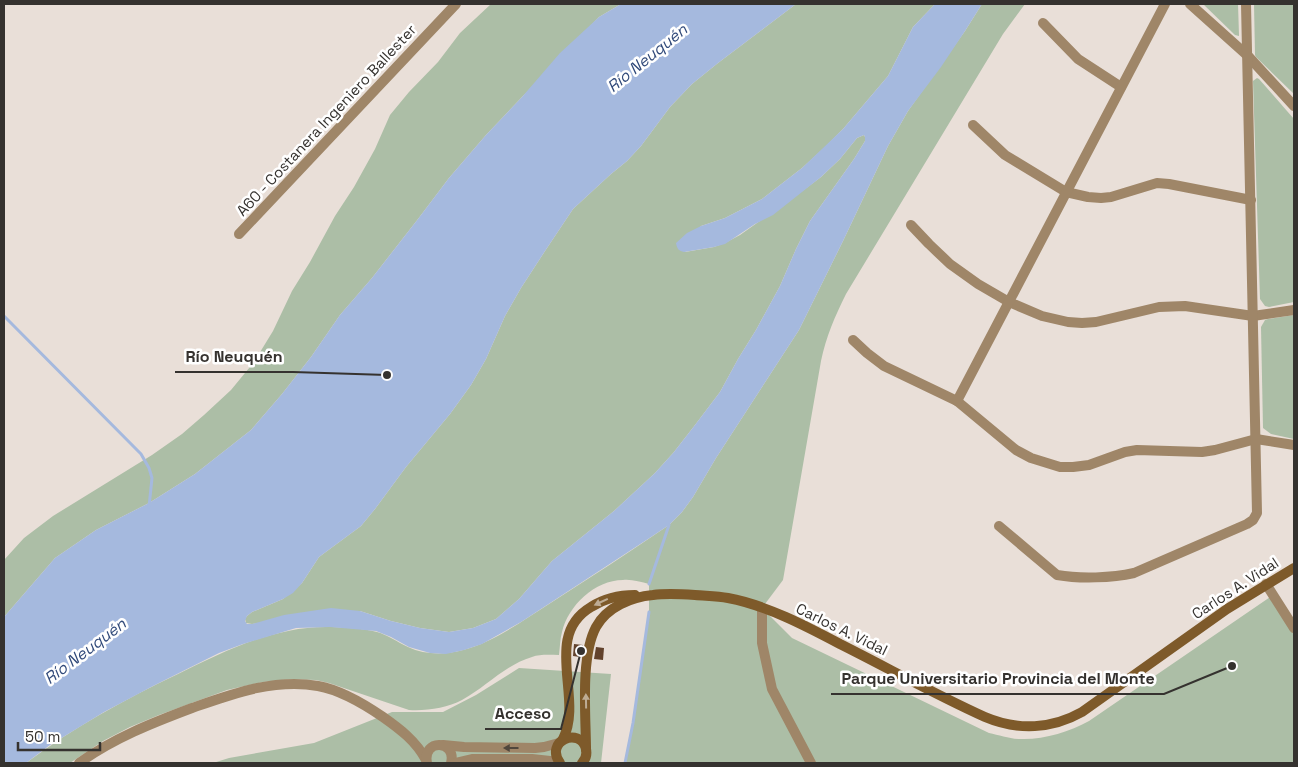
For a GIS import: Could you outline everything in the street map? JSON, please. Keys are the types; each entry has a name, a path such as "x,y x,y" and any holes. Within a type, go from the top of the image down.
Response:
{"street":[{"name":"A60 - Costanera Ingeniero Ballester","path":"238,234 456,4"},
{"path":"957,401 1164,4"},
{"path":"1190,4 1248,56 1294,106"},
{"path":"1000,526 1057,575 1068,577 1120,576 1134,573 1253,520 1258,513 1246,4"},
{"path":"1044,23 1078,59 1121,87"},
{"path":"973,125 1004,155 1066,192 1101,198 1163,183 1251,200"},
{"path":"911,225 950,264 978,284 1009,302 1042,316 1068,322 1096,322 1159,307 1185,306 1253,316 1294,310"},
{"path":"853,340 866,353 884,366 957,401 1016,450 1031,458 1060,466 1073,467 1089,464 1137,450 1202,452 1256,439 1294,444"},
{"name":"Carlos A. Vidal","path":"649,595 715,596 734,599 762,608 813,630 985,718 1005,724 1034,727 1055,724 1082,712 1227,609 1294,568"},
{"path":"1266,584 1294,628"},
{"path":"560,763 556,752 568,726 570,714 567,649 572,626 583,612 604,600 626,595 649,595"},
{"path":"586,758 586,668 590,643 595,629 598,622 618,605 649,595"},
{"path":"762,608 762,643 772,689 811,763"},
{"path":"79,763 116,740 153,722 231,694 268,686 304,684 332,689 362,704 398,728 421,740 439,745 535,748 553,745 568,738 578,739 585,746 586,758"},
{"path":"398,728 417,746 427,761"},
{"path":"427,761 429,750 439,745"},
{"path":"439,745 450,751 452,755 451,763"},
{"path":"456,763 472,759 540,759 560,763"}],"green space":[{"path":"491,4 621,4 599,17 486,135 449,178 372,278 340,315 282,394 251,430 195,474 149,503 96,530 55,558 4,617 4,560 24,538 53,516 152,455 182,434 231,390 254,362 273,331 292,291 375,149 390,115 438,62 460,33"},
{"path":"796,4 935,4 913,27 888,76 843,129 824,148 762,199 725,218 701,226 685,252 714,247 740,235 821,177 840,159 857,138 864,135 865,141 854,159 810,221 780,286 720,392 674,452 655,473 614,511 552,561 519,599 496,619 473,628 449,632 420,628 360,611 252,624 246,623 245,619 252,612 283,599 302,583 319,557 361,526 375,509 471,385 521,288 573,209 627,161 641,146 670,107 692,84"},
{"path":"982,4 1025,4 1003,34 846,294 835,319 825,344 821,361 783,580 762,608 792,638 989,733 1012,738 1029,739 1073,729 1089,721 1273,595 1294,628 1294,763 625,763 633,723 649,612 649,584 626,580 602,584 584,596 565,622 561,635 559,655 538,655 513,665 471,695 450,705 423,710 409,710 316,680 291,679 263,682 227,690 130,727 103,741 70,763 26,763 81,726 138,694 215,656 272,635 312,627 349,628 377,632 415,650 428,653 449,653 486,642 518,624 669,525 693,497 799,330 888,146 908,111"},
{"path":"1203,4 1238,4 1239,36 1235,35"},
{"path":"1254,4 1294,4 1294,94 1255,55"},
{"path":"1257,78 1294,119 1294,302 1269,307 1265,306 1260,299 1253,81"},
{"path":"1294,315 1294,439 1271,434 1263,428 1261,327 1265,320"},
{"path":"519,668 611,674 601,763 213,763 229,758 314,743 392,712 443,712 476,695"}],"water":[{"name":"Río Neuquén","path":"621,4 796,4 692,84 670,107 641,146 627,161 573,209 521,288 471,385 375,509 361,526 319,557 293,593 252,612 245,621 247,624 252,624 284,615 331,608 360,611 420,628 449,632 473,628 496,619 519,599 552,561 614,511 655,473 695,425 720,392 780,286 810,221 854,159 865,141 864,135 857,138 840,159 821,177 773,215 755,224 725,244 684,252 677,247 676,243 687,233 725,218 762,199 802,168 843,129 888,76 913,27 935,4 982,4 941,67 908,111 888,146 799,330 682,512 669,525 648,539 521,622 482,644 446,654 430,653 409,647 376,631 330,627 296,628 219,653 104,712 50,745 26,763 4,763 4,617 55,558 96,530 149,503 195,474 251,430 282,394 340,315 372,278 449,178 486,135 560,53 599,17"}],"building":[{"path":"574,644 583,645 580,657 573,656"},
{"path":"596,647 604,648 603,660 594,659"}],"waterway":[{"path":"4,316 141,454 152,478 149,507"},
{"path":"649,584 669,525"},
{"path":"625,763 633,723 649,612"}],"place":[{"name":"Río Neuquén","path":"387,375"},
{"name":"Acceso","path":"581,651"},
{"name":"Parque Universitario Provincia del Monte","path":"1232,666"}]}
